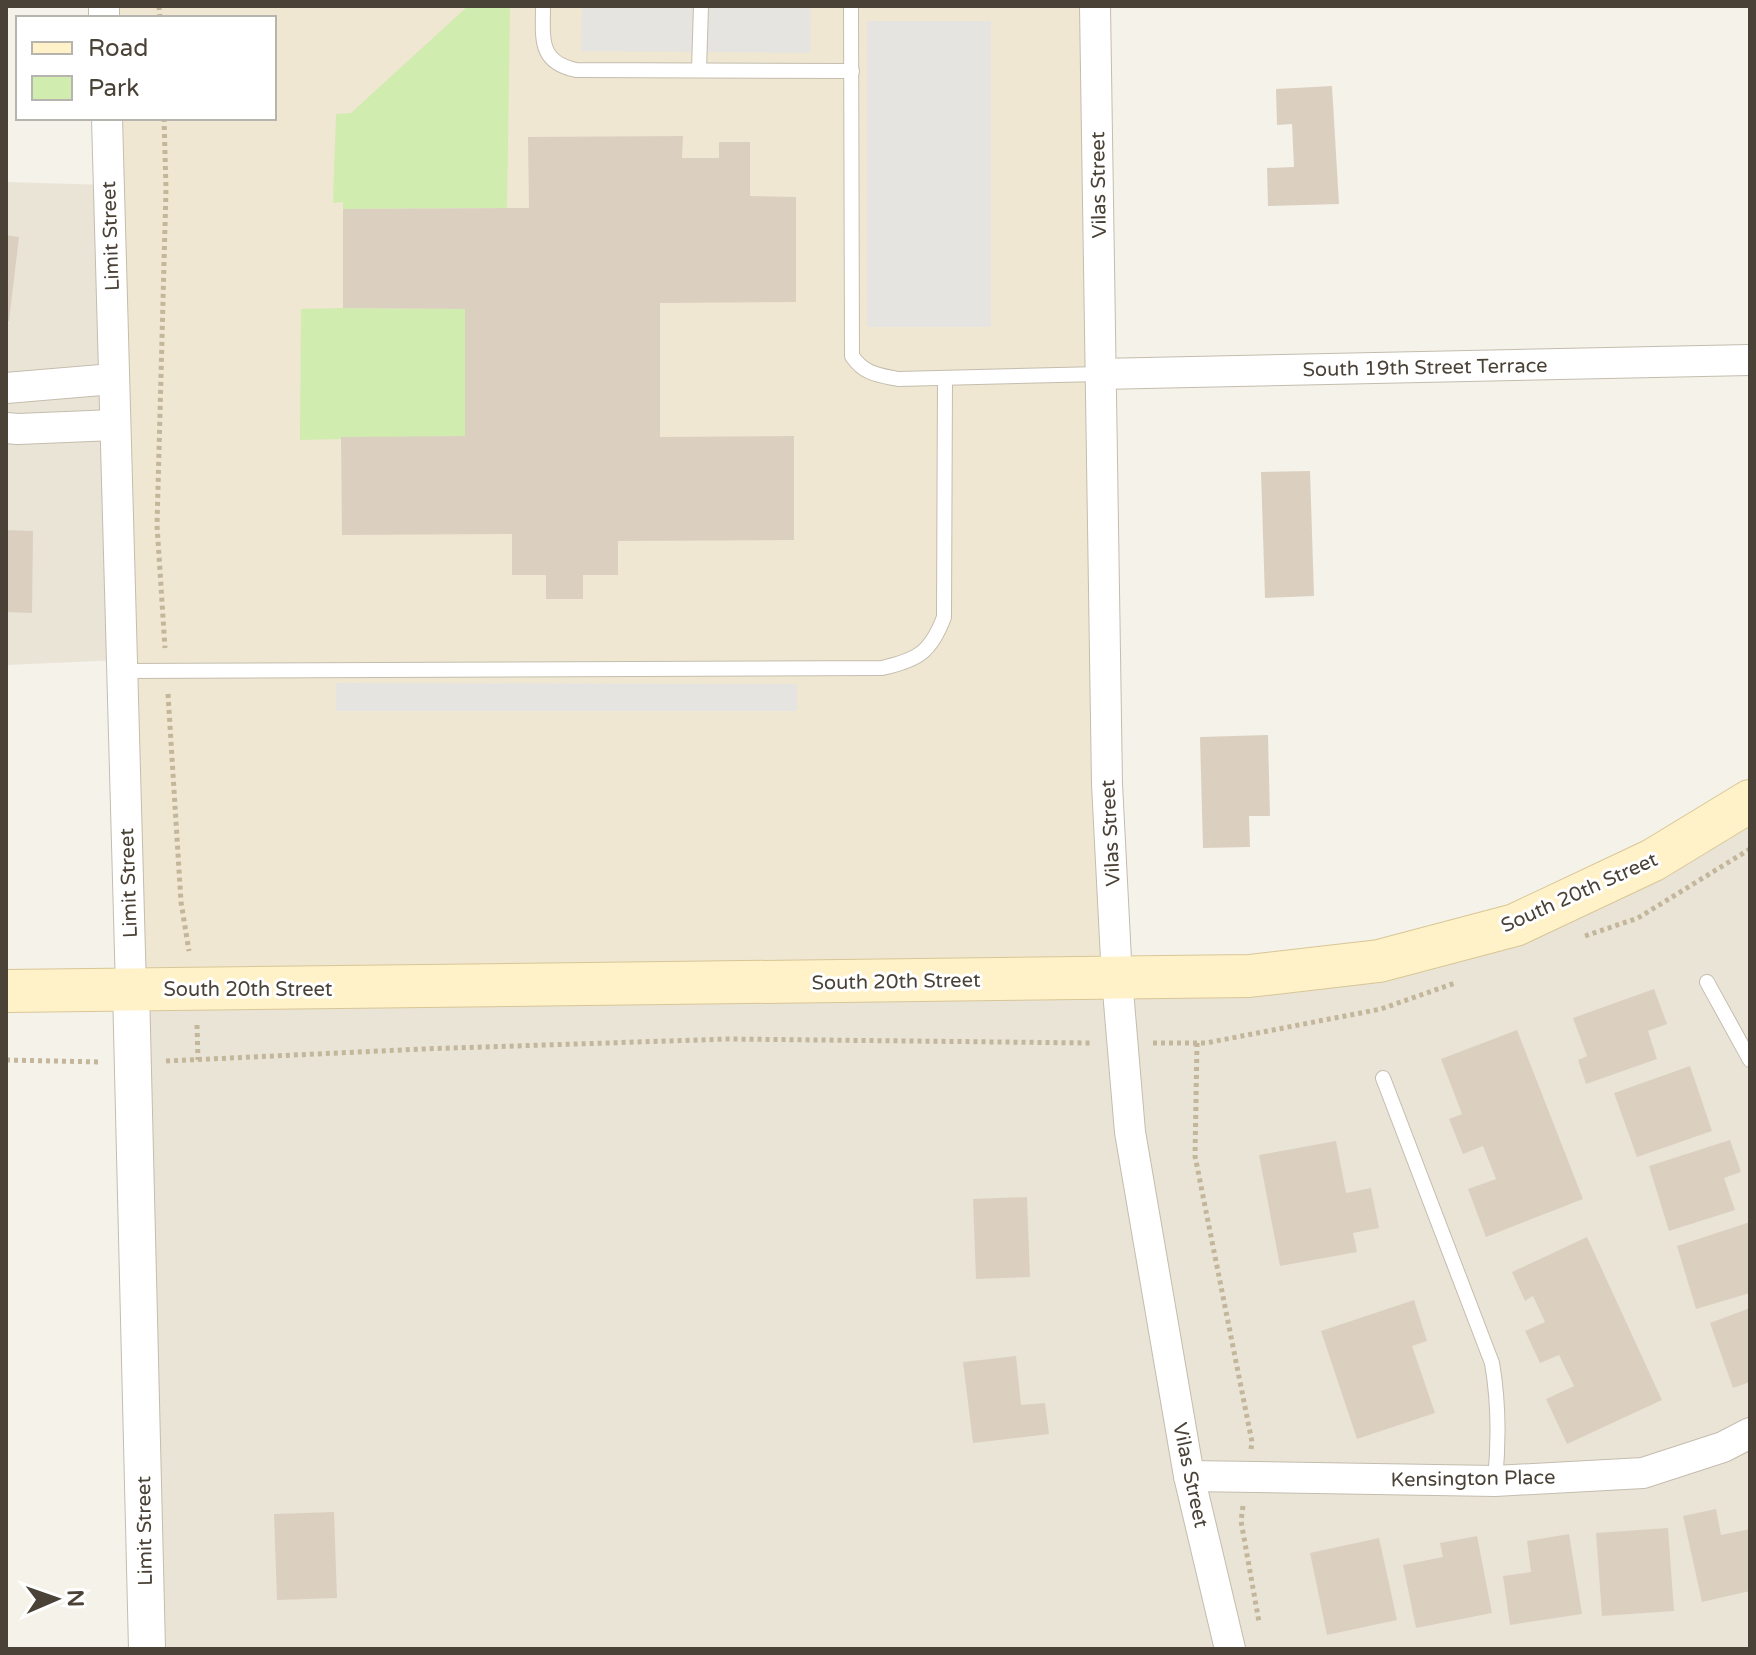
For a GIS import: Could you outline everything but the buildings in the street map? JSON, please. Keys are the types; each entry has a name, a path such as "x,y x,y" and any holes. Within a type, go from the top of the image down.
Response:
{"main road":[{"name":"South 20th Street","path":"6,991 1249,976 1379,961 1515,925 1653,860 1750,801"}],"street":[{"name":"Vilas Street","path":"1095,6 1107,784 1117,979 1130,1132 1189,1476 1230,1649"},
{"name":"Limit Street","path":"107,120 147,1649"},
{"name":"South 19th Street Terrace","path":"1100,374 1750,360"},
{"path":"6,388 113,379"},
{"path":"6,428 114,425"},
{"name":"Kensington Place","path":"1189,1476 1495,1481 1643,1473 1723,1447 1750,1433"}],"lane":[{"path":"543,6 543,43 548,55 559,67 576,70 852,71"},
{"path":"699,70 701,6"},
{"path":"851,6 852,356 860,368 898,379 1100,374"},
{"path":"122,671 882,668 909,662 923,652 938,633 944,617 945,378"},
{"path":"1707,982 1750,1060"},
{"path":"1383,1078 1492,1363 1499,1434 1495,1481"}],"path":[{"path":"164,120 166,189 157,525 181,902 195,989 198,1060"},
{"path":"1197,1043 1195,1156 1252,1442 1241,1521 1261,1635"}],"shaded area":[{"path":"104,6 1095,6 1117,979 131,989 107,120 276,120 276,16 104,16"},
{"path":"582,6 811,6 810,53 581,51"},
{"path":"867,21 991,21 991,327 867,327"},
{"path":"6,182 108,185 122,660 6,665"},
{"path":"336,683 797,684 797,711 336,711"},
{"path":"1750,801 1750,1649 147,1649 131,989 1379,961"}],"green space":[{"path":"468,6 510,6 507,208 343,209 343,202 333,203 336,114 351,113"},
{"path":"301,309 465,309 465,436 300,440"}]}
